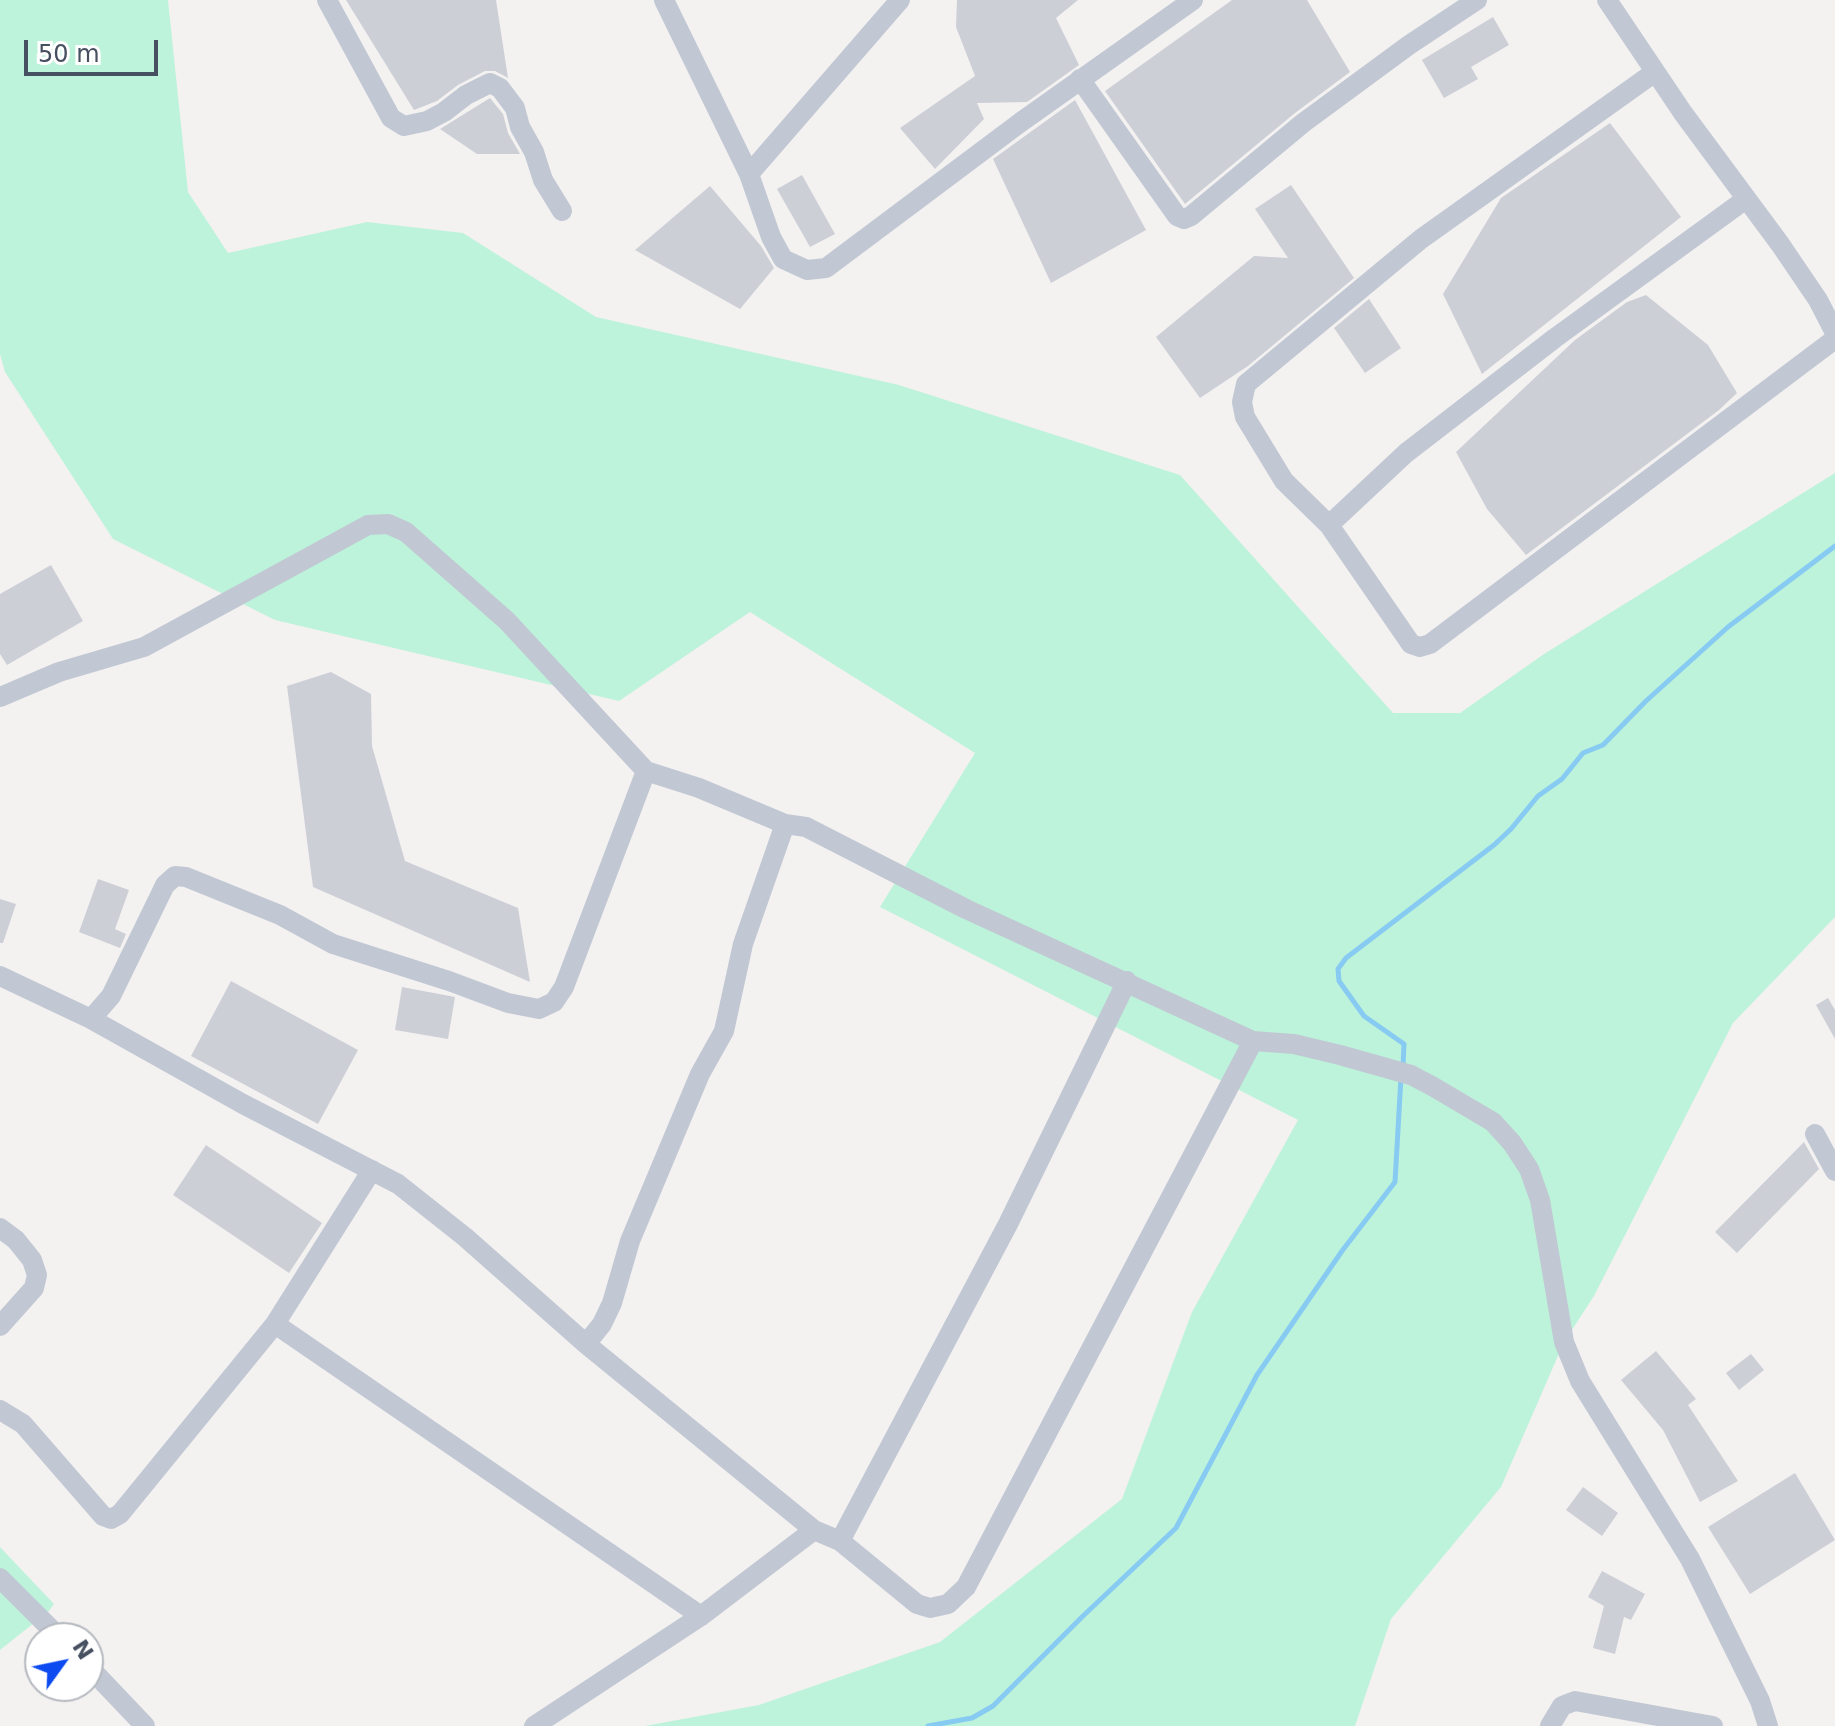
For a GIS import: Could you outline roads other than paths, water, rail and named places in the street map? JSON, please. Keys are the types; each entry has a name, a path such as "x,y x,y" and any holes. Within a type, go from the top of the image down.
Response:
{"street":[{"path":"327,0 391,118 404,126 427,121 490,83 500,88 515,108 543,180 562,211"},
{"path":"664,0 749,174 771,237 783,259 807,270 826,268 1080,79 1193,0"},
{"path":"749,174 900,0"},
{"path":"1080,79 1177,216 1184,219 1303,123 1409,45 1477,0"},
{"path":"1607,0 1810,289 1835,336 1430,644 1420,647 1411,644 1329,525 1284,481 1245,417 1242,402 1246,384 1431,231 1655,72"},
{"path":"1329,525 1419,444 1555,338 1746,199"},
{"path":"0,697 59,672 144,647 368,525 388,524 406,532 507,621 646,771 699,788 785,824 806,827 824,835 966,909 1253,1041 1294,1044 1411,1075 1493,1122 1529,1169 1540,1200 1564,1342 1580,1381 1690,1559 1760,1701 1768,1726"},
{"path":"91,1019 111,996 165,885 175,876 186,877 280,915 333,944 508,1003 539,1009 554,1002 564,987 646,771"},
{"path":"586,1344 602,1324 612,1303 630,1241 700,1074 724,1031 743,944 785,824"},
{"path":"0,976 91,1019 243,1104 398,1184 465,1237 586,1344 814,1530 840,1541 917,1604 930,1608 948,1604 966,1587 1253,1041"},
{"path":"840,1541 1008,1224 1127,981"},
{"path":"1815,1134 1835,1171"},
{"path":"0,1410 23,1424 103,1516 111,1519 120,1514 275,1324 372,1170"},
{"path":"0,1228 32,1260 37,1275 34,1288 0,1326"},
{"path":"275,1324 701,1616"},
{"path":"534,1726 701,1616 814,1530"},
{"path":"3,1589 41,1622"},
{"path":"104,1683 145,1726"},
{"path":"1550,1726 1562,1706 1575,1701 1713,1726"}],"waterway":[{"path":"1403,1067 1404,1044 1364,1016 1339,981 1338,969 1346,958 1494,845 1538,796 1562,779 1583,753 1603,745 1646,701 1728,627 1835,546"},
{"path":"928,1726 972,1718 993,1706 1176,1528 1257,1375 1342,1251 1395,1182 1401,1077"}]}
